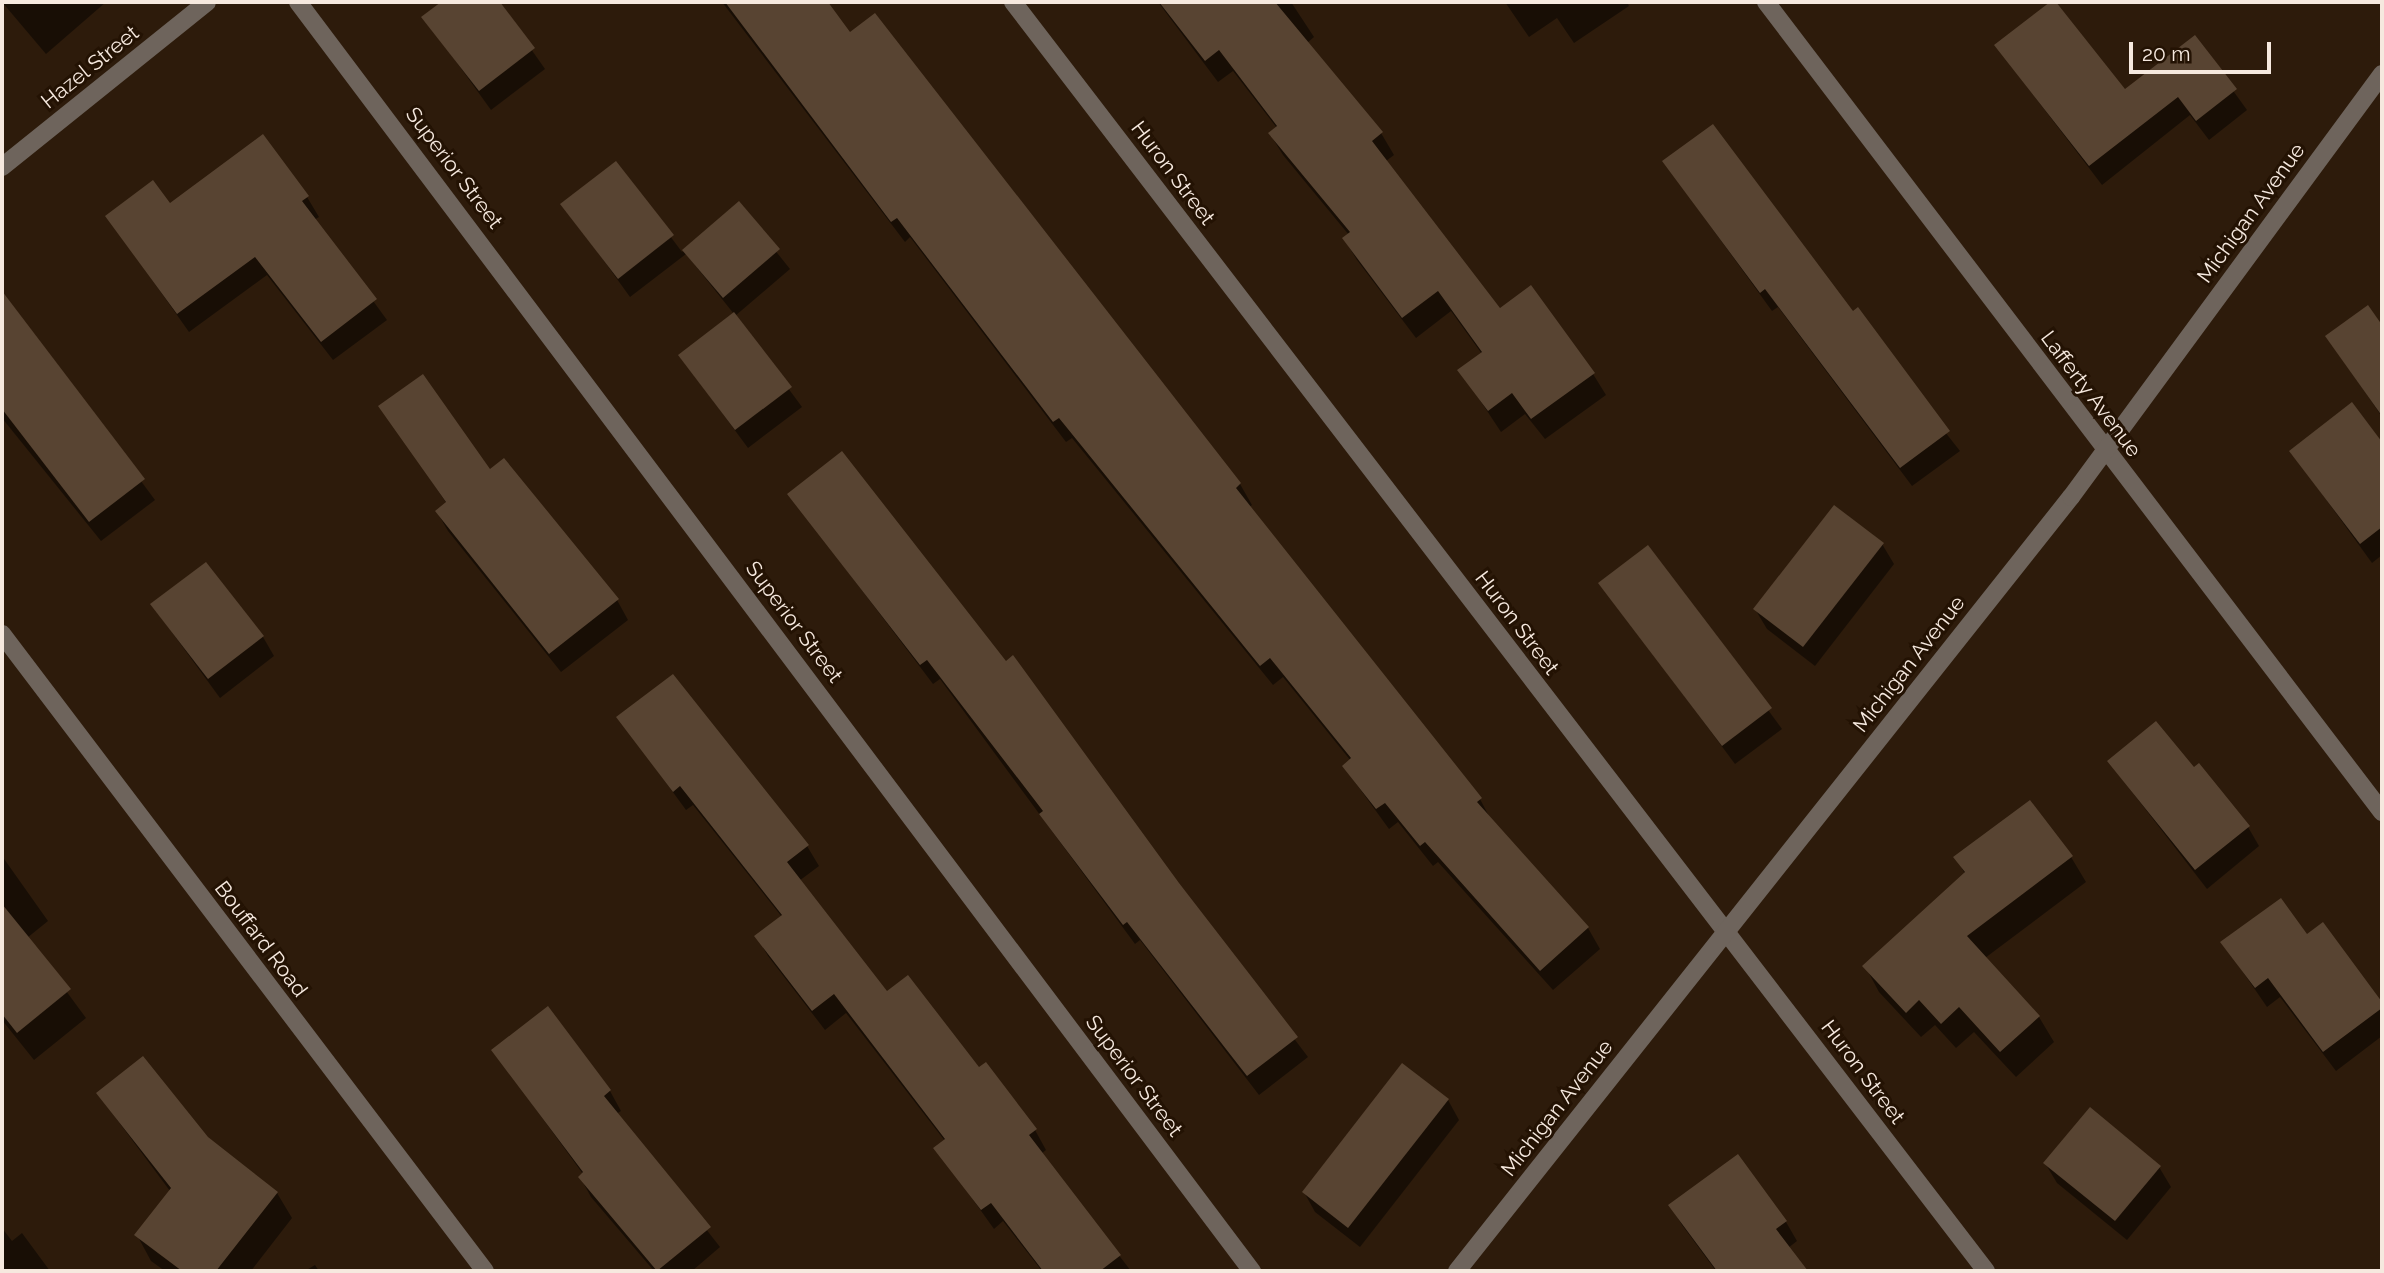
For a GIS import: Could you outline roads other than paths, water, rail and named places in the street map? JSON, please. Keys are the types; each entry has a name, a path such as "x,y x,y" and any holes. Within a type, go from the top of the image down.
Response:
{"street":[{"name":"Hazel Street","path":"2,167 207,2"},
{"name":"Superior Street","path":"298,2 1252,1271"},
{"name":"Huron Street","path":"1013,2 1986,1271"},
{"name":"Lafferty Avenue","path":"1766,2 2382,812"},
{"name":"Michigan Avenue","path":"1457,1271 2105,450 2382,74"},
{"name":"Bouffard Road","path":"2,634 485,1271"}]}
